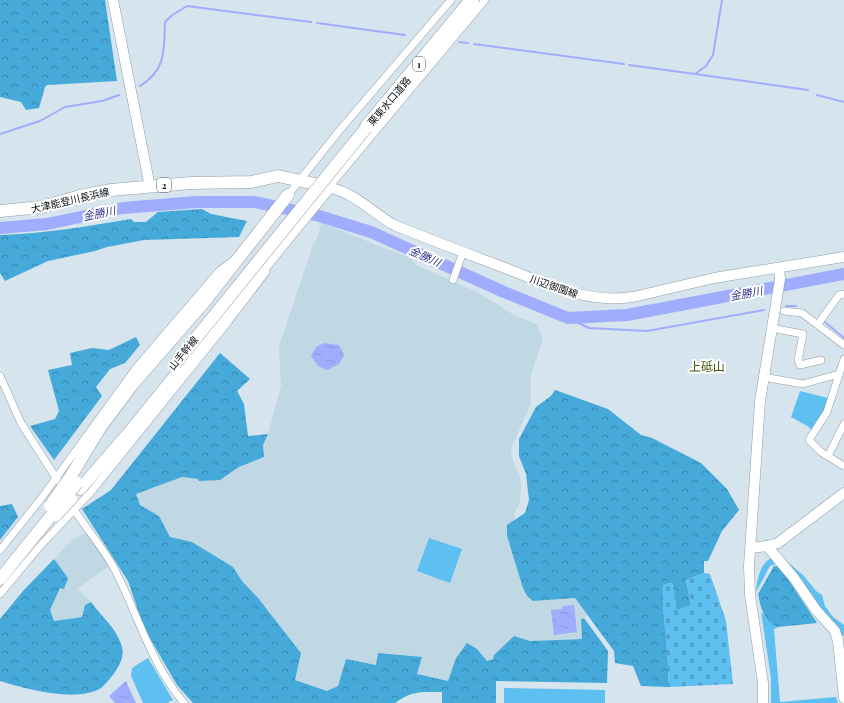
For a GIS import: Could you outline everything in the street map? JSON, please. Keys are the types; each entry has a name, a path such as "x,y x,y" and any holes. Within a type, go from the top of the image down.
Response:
{"highway":[{"name":"栗東水口道路","path":"366,128 472,0"}],"main road":[{"name":"山手幹線","path":"2,576 53,511 175,364 366,128"},
{"name":"大津能登川長浜線","path":"0,211 42,207 98,192 216,182 251,182 278,176 329,187"},
{"path":"76,483 127,435 329,187"},
{"path":"76,483 100,428 123,397 206,301 288,195"},
{"path":"2,576 53,511"}],"street":[{"path":"113,0 150,187"},
{"path":"288,195 451,0"},
{"path":"329,187 485,0"},
{"name":"川辺御園線","path":"329,187 361,201 382,219 394,225 569,292 586,297 622,299 714,278 780,270 844,257"},
{"path":"0,594 40,546 91,492 244,302 261,280 280,248"},
{"path":"453,280 463,252"},
{"path":"0,550 56,478 136,368 219,271 242,253"},
{"path":"763,703 762,683 750,595 751,548 759,416 763,377 780,270"},
{"path":"818,324 839,295 844,294"},
{"path":"784,311 802,314 818,324 844,345"},
{"path":"771,328 803,334 798,362 800,365 821,360"},
{"path":"844,360 827,412 809,440 828,456 844,466"},
{"path":"763,377 803,384 839,374"},
{"path":"0,376 22,423 74,510 115,570 139,627 158,664 171,686 184,703"},
{"path":"828,456 844,424"},
{"path":"751,548 778,543 844,493"},
{"path":"767,546 794,578 816,610 835,631 838,641 844,698"}],"shaded area":[{"path":"321,223 410,258 418,266 479,293 517,317 537,324 543,339 531,375 531,403 511,449 512,458 521,481 520,503 514,514 515,521 507,526 507,536 527,596 533,601 575,598 587,615 581,619 582,639 530,641 514,636 493,659 487,661 477,649 456,658 448,681 417,674 421,657 376,665 346,659 338,686 327,691 294,680 301,653 258,598 242,581 233,567 192,542 170,537 159,516 140,505 136,494 182,477 198,479 226,477 239,467 264,457 263,445 268,434 281,386 279,346 313,245 318,236"},
{"path":"87,532 109,566 77,589 91,602 85,605 82,617 54,621 50,610 60,588 68,578 54,559 73,539"}],"green space":[{"path":"0,0 105,0 117,81 47,85 45,87 39,108 26,110 21,102 0,97"},
{"path":"202,209 211,214 247,221 239,237 144,240 48,261 5,281 0,273 0,235 82,227 131,219 134,222 146,222 158,212"},
{"path":"136,337 140,345 125,363 110,369 96,387 102,396 54,460 30,426 55,419 59,411 48,370 72,365 70,353 92,348 109,350"},
{"path":"220,353 250,379 237,391 244,404 248,436 268,434 263,445 264,457 239,467 220,480 199,481 198,479 182,477 136,494 140,505 159,516 170,537 192,542 233,567 242,581 258,598 301,653 295,680 327,691 338,686 346,659 376,665 378,653 422,657 417,674 448,681 456,658 467,643 477,649 487,661 493,659 494,655 514,636 530,641 582,639 581,619 584,618 608,651 607,683 496,681 496,703 442,703 442,692 429,692 412,694 395,703 193,703 177,685 144,628 128,581 82,509 111,490"},
{"path":"555,390 608,409 641,435 652,438 701,463 727,489 739,510 722,531 708,561 704,561 704,573 686,580 691,605 677,611 672,583 663,585 668,662 668,687 641,686 633,666 615,663 614,651 575,598 533,601 527,596 523,588 507,536 507,525 525,513 529,500 526,474 519,456 519,439 536,407 551,396"},
{"path":"800,391 828,398 826,408 812,431 809,427 791,417"},
{"path":"12,504 18,517 0,540 0,506"},
{"path":"429,538 462,549 450,583 417,571"},
{"path":"778,554 803,575 816,591 822,595 825,606 833,617 844,625 844,636 841,635"},
{"path":"771,558 777,564 770,566 756,592 758,578 762,568"},
{"path":"54,559 68,578 64,589 60,588 50,610 54,621 82,617 85,605 91,602 116,633 122,648 122,659 115,672 101,688 91,692 79,694 51,693 23,688 0,681 0,619 23,591"},
{"path":"774,566 780,567 817,623 778,627 766,618 758,594"},
{"path":"704,573 710,574 726,621 733,684 668,687 668,661 663,610 663,584 672,583 677,610 691,605 686,580"},
{"path":"761,612 772,624 778,627 774,629 780,702 836,697 838,703 771,703 771,678"},
{"path":"148,658 173,700 167,703 143,703 131,676 132,668"},
{"path":"504,688 605,690 605,703 504,703"}],"water":[{"path":"324,343 339,345 344,355 339,364 327,370 318,366 311,356 316,347"},
{"path":"574,605 577,632 554,635 551,610 562,609 562,606"},
{"path":"126,681 136,703 115,703 109,696"}],"waterway":[{"path":"629,65 695,74 706,66 713,55 722,0"},
{"path":"140,86 155,73 162,59 164,51 165,22 171,16 187,6 311,22"},
{"path":"317,23 405,35"},
{"path":"459,42 468,43"},
{"path":"474,44 624,64"},
{"path":"695,74 808,90"},
{"path":"0,134 40,121 65,107 102,101 119,95"},
{"path":"817,95 844,102"},
{"name":"金勝川","path":"0,228 47,224 123,208 196,202 255,202 319,216 371,232 504,292 568,318 627,315 844,274"},
{"path":"786,306 796,306"},
{"path":"568,318 589,328 647,331 764,310"},
{"path":"825,322 844,338"}],"district":[{"name":"上砥山","path":"707,366"}]}
